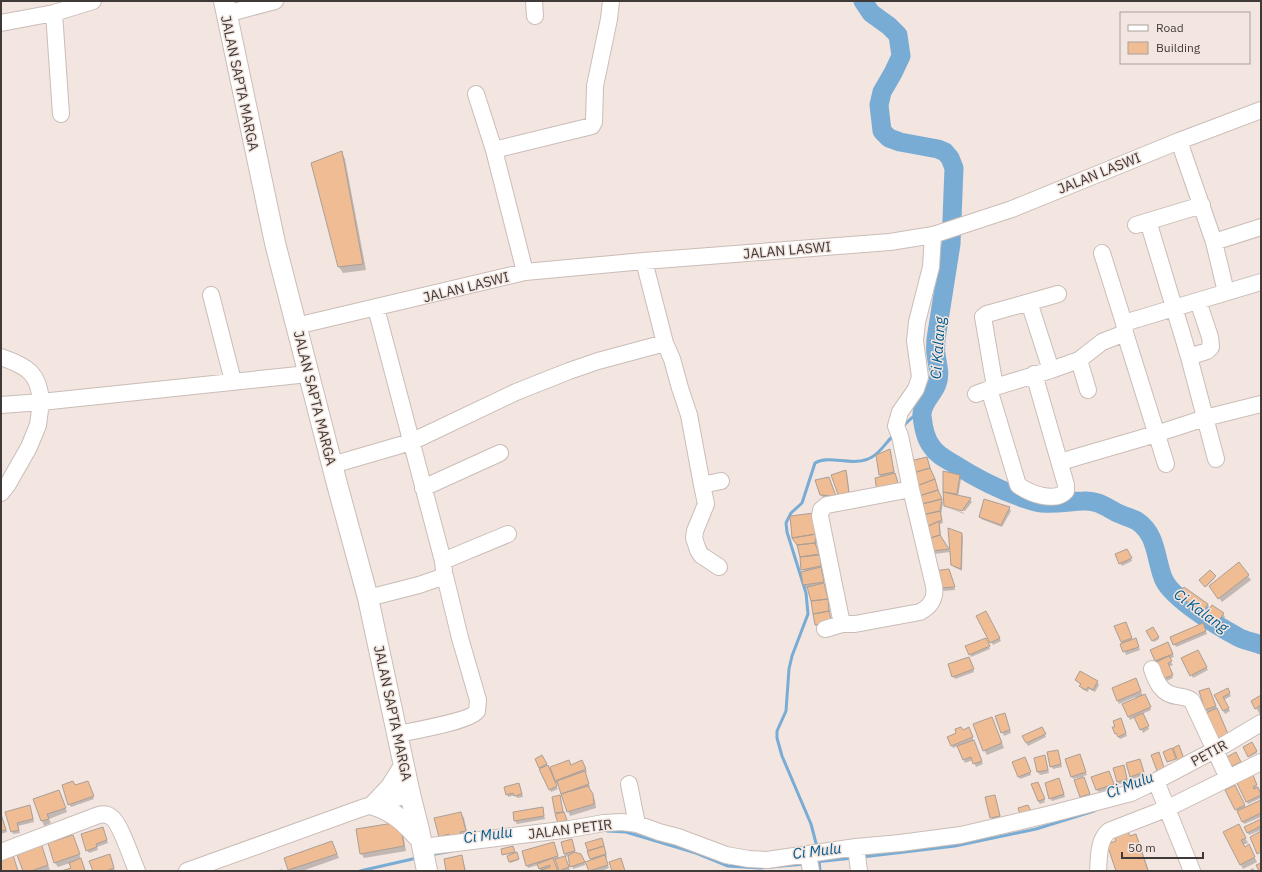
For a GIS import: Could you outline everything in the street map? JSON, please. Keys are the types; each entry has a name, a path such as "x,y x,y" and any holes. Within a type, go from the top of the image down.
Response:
{"main road":[{"name":"JALAN SAPTA MARGA","path":"225,8 270,222 308,374 368,598 427,871"},
{"path":"404,766 391,787 374,804 386,809 408,825 422,846"}],"street":[{"path":"1,23 54,13 93,1"},
{"path":"225,8 275,1"},
{"path":"494,150 592,126 594,122 595,86 609,19 611,1"},
{"path":"54,13 61,114"},
{"path":"476,94 494,150 525,272"},
{"name":"JALAN LASWI","path":"296,326 525,272 644,261 890,242 937,234 1012,209 1179,141 1261,110"},
{"path":"1179,141 1214,242 1226,292"},
{"path":"1202,205 1142,223 1173,307 1189,358 1216,459"},
{"path":"1214,242 1261,228"},
{"path":"825,629 842,624 855,624 920,612 929,606 934,597 934,586 910,489 898,431 900,412 916,389 920,377 915,341 917,322 931,267 937,234"},
{"path":"1102,253 1166,464"},
{"path":"644,261 665,343 672,359 689,415 706,504 695,531 694,538 701,555 719,567"},
{"path":"987,390 1078,360 1090,350 1125,328 1173,307 1261,282"},
{"path":"1034,374 1060,462 1066,488 1066,491 1061,495 1051,497 1023,489 1018,485 987,390 983,316 1058,294"},
{"path":"211,295 233,381"},
{"path":"1189,358 1209,350 1211,346 1210,337 1198,301"},
{"path":"1029,302 1050,370"},
{"path":"376,308 444,569 460,638 478,700 477,711 473,715 459,720 398,734"},
{"path":"332,465 411,442 516,392 550,378 598,361 665,343"},
{"path":"1,357 23,365 28,370 38,385 41,402 38,425 29,447 8,484 1,493"},
{"path":"1078,360 1088,390"},
{"path":"1,405 308,374"},
{"path":"1060,462 1205,418 1261,404"},
{"path":"423,488 500,453"},
{"path":"702,485 721,481"},
{"path":"842,624 820,516 821,510 827,505 910,489"},
{"path":"368,598 419,585 444,569 508,534"},
{"path":"1152,668 1157,682 1164,691 1170,695 1185,697 1192,701 1228,778"},
{"name":"PETIR","path":"1161,792 1217,755 1261,723"},
{"path":"1098,871 1101,847 1105,834 1161,792 1228,778 1261,762"},
{"path":"629,784 637,824"},
{"path":"1161,792 1192,871"},
{"name":"JALAN PETIR","path":"422,846 622,822 637,824 678,837 726,855 748,859 812,860 858,858 900,843 961,835 1052,814 1131,793 1161,792"},
{"path":"187,871 374,804 410,794"},
{"path":"1,852 96,816 106,814 111,816 117,823 137,871"}],"building":[{"path":"342,151 363,264 338,267 311,163"},
{"path":"890,449 894,472 879,475 876,455"},
{"path":"927,457 930,468 913,473 910,461"},
{"path":"930,468 935,479 914,487 913,473"},
{"path":"846,470 849,493 839,497 831,475"},
{"path":"943,471 960,475 957,494 943,492"},
{"path":"895,473 899,486 877,492 875,478"},
{"path":"829,477 836,496 820,495 815,480"},
{"path":"935,479 938,490 919,496 914,487"},
{"path":"938,490 942,499 922,504 919,496"},
{"path":"943,492 971,498 962,511 944,506"},
{"path":"942,499 940,511 922,515 922,504"},
{"path":"984,499 1010,507 1001,525 979,517"},
{"path":"940,511 942,520 924,528 922,515"},
{"path":"814,513 816,534 792,538 790,516"},
{"path":"939,521 940,535 927,539 926,527"},
{"path":"948,528 962,533 961,569 951,565"},
{"path":"816,534 815,543 797,545 792,538"},
{"path":"940,535 949,549 932,551 927,539"},
{"path":"815,543 819,554 800,557 797,545"},
{"path":"1127,549 1132,558 1119,564 1115,554"},
{"path":"820,555 821,566 801,570 800,557"},
{"path":"1239,562 1249,575 1218,599 1209,586"},
{"path":"821,567 824,582 803,585 801,572"},
{"path":"949,569 955,587 939,588 933,571"},
{"path":"1210,570 1216,576 1205,587 1199,580"},
{"path":"824,583 828,599 811,601 807,587"},
{"path":"1184,587 1208,604 1203,612 1178,595"},
{"path":"828,599 829,611 813,614 811,601"},
{"path":"1212,605 1224,613 1217,623 1206,614"},
{"path":"829,611 832,623 815,625 813,614"},
{"path":"986,611 1000,638 990,643 976,616"},
{"path":"1126,622 1132,638 1121,642 1114,626"},
{"path":"1203,623 1206,631 1173,645 1170,637"},
{"path":"1153,627 1159,637 1152,641 1146,631"},
{"path":"986,638 990,646 969,655 965,646"},
{"path":"1136,638 1139,647 1123,652 1120,644"},
{"path":"1168,642 1173,654 1155,661 1150,650"},
{"path":"1198,650 1207,667 1190,676 1181,658"},
{"path":"1169,656 1172,661 1168,663 1173,675 1161,680 1154,663"},
{"path":"969,657 974,669 952,677 948,664"},
{"path":"1080,671 1098,681 1093,690 1088,687 1086,690 1079,686 1081,684 1075,680"},
{"path":"1136,678 1141,691 1117,701 1112,688"},
{"path":"1209,688 1216,706 1205,710 1199,691"},
{"path":"1228,688 1230,693 1223,697 1229,708 1223,711 1214,695"},
{"path":"1145,694 1151,707 1128,717 1122,704"},
{"path":"1261,695 1261,705 1255,709 1251,701"},
{"path":"1217,708 1228,734 1217,739 1206,713"},
{"path":"1005,713 1010,730 1001,733 995,716"},
{"path":"1143,713 1149,726 1140,730 1134,717"},
{"path":"992,717 1002,743 983,751 973,724"},
{"path":"1121,718 1126,733 1118,737 1112,727 1115,727 1113,721"},
{"path":"961,727 963,730 969,727 973,737 951,746 947,737 956,733 955,729"},
{"path":"1042,727 1046,734 1026,743 1022,736"},
{"path":"974,740 982,761 973,764 971,757 963,760 957,746"},
{"path":"1252,742 1257,751 1248,757 1243,747"},
{"path":"1179,745 1184,759 1178,762 1173,748"},
{"path":"1172,748 1176,759 1167,762 1163,752"},
{"path":"1058,750 1061,764 1050,767 1047,752"},
{"path":"1159,752 1164,768 1157,771 1151,755"},
{"path":"1236,752 1241,762 1228,768 1223,759"},
{"path":"1080,754 1086,772 1071,777 1065,759"},
{"path":"542,755 547,764 539,768 535,759"},
{"path":"1045,755 1048,770 1037,772 1034,758"},
{"path":"1025,757 1031,772 1018,777 1012,762"},
{"path":"1140,759 1144,772 1130,777 1126,763"},
{"path":"569,760 571,765 582,760 586,769 555,781 550,767"},
{"path":"548,765 557,786 549,790 539,769"},
{"path":"1124,765 1127,779 1117,782 1113,768"},
{"path":"585,771 589,784 561,794 557,781"},
{"path":"1109,771 1114,784 1096,790 1091,777"},
{"path":"1253,775 1257,785 1253,787 1254,789 1258,787 1261,795 1246,802 1236,781"},
{"path":"1084,777 1090,794 1080,797 1074,780"},
{"path":"1059,778 1064,794 1049,799 1045,783"},
{"path":"73,781 75,785 88,781 94,796 68,805 62,785"},
{"path":"1038,782 1045,799 1038,801 1031,784"},
{"path":"519,783 522,794 514,796 513,793 506,795 504,787"},
{"path":"1235,785 1245,805 1235,810 1225,790"},
{"path":"588,786 593,794 594,804 567,812 561,794"},
{"path":"59,790 66,808 47,814 49,819 41,821 33,799"},
{"path":"560,795 563,812 555,813 552,797"},
{"path":"995,795 1000,816 990,818 985,797"},
{"path":"1261,800 1261,813 1242,822 1237,811"},
{"path":"30,805 33,819 17,823 19,830 11,832 5,812"},
{"path":"1028,805 1031,811 1020,814 1018,808"},
{"path":"543,807 544,816 514,821 513,812"},
{"path":"461,812 466,831 460,832 461,836 450,839 449,834 439,837 434,818"},
{"path":"564,812 567,820 558,823 555,814"},
{"path":"1,814 6,830 1,831"},
{"path":"1261,819 1261,826 1247,833 1244,827"},
{"path":"400,822 404,846 360,854 356,829"},
{"path":"1239,824 1246,838 1241,840 1245,847 1249,844 1255,857 1240,865 1223,832"},
{"path":"103,827 107,840 96,844 97,847 86,851 81,834"},
{"path":"1127,830 1130,836 1136,834 1148,871 1116,871 1107,844 1116,841 1113,834"},
{"path":"1261,831 1261,852 1257,854 1250,837"},
{"path":"73,835 80,854 54,863 48,843"},
{"path":"602,838 604,846 588,851 585,843"},
{"path":"572,839 575,851 564,854 561,842"},
{"path":"332,841 337,854 288,870 284,858"},
{"path":"554,842 558,856 526,866 522,851"},
{"path":"41,843 48,865 31,871 23,871 16,852"},
{"path":"513,846 515,852 502,855 501,849"},
{"path":"604,846 606,854 590,859 587,851"},
{"path":"517,852 519,859 509,862 507,856"},
{"path":"574,852 581,854 585,862 570,867 568,856"},
{"path":"110,854 114,868 106,871 93,871 89,861"},
{"path":"13,855 18,871 1,871 1,859"},
{"path":"462,855 465,871 446,871 444,859"},
{"path":"605,855 608,865 589,871 585,862"},
{"path":"565,856 569,867 559,871 555,859"},
{"path":"81,858 85,871 61,871 71,868 69,863"},
{"path":"553,858 558,871 541,871 550,867 550,865 539,869 537,864"},
{"path":"621,858 625,871 612,871 609,862"},
{"path":"1261,863 1261,871 1259,871 1256,865"}],"waterway":[{"name":"Ci Kalang","path":"863,1 871,13 889,26 898,35 901,56 882,92 879,105 882,131 889,138 900,142 938,149 945,152 950,158 954,168 951,244 936,339 939,376 935,388 925,403 922,411 924,428 930,444 939,455 983,481 1014,495 1042,503 1094,502 1137,521 1149,533 1164,580 1177,596 1209,620 1244,640 1261,645"},
{"path":"902,427 922,410"},
{"path":"817,847 811,824 782,756 777,738 777,731 786,711 789,669 792,656 808,614 806,593 787,532 786,523 791,513 802,503 815,463 828,460 865,460 878,452 894,435"},
{"name":"Ci Mulu","path":"862,857 955,846 1036,829 1094,811"},
{"name":"Ci Mulu","path":"607,831 626,832 696,853 728,866 760,868 805,864"},
{"name":"Ci Mulu","path":"430,855 452,851"},
{"name":"Ci Mulu","path":"360,871 417,858"},
{"name":"Ci Mulu","path":"815,862 853,858"},
{"path":"819,861 820,871"}]}
